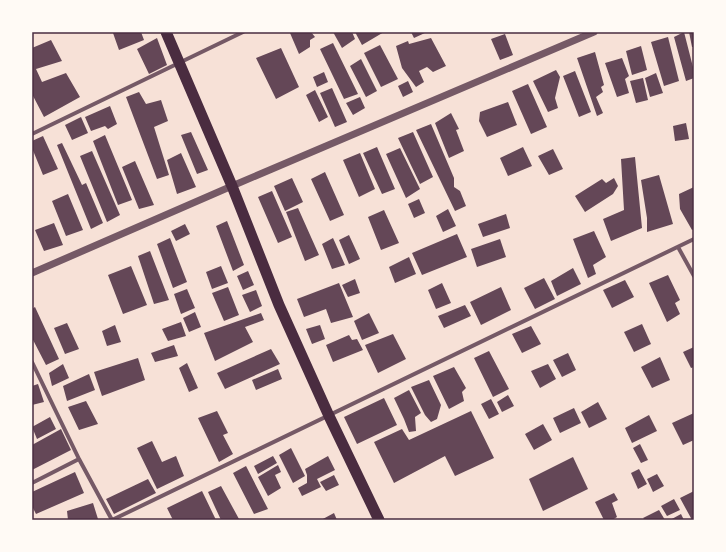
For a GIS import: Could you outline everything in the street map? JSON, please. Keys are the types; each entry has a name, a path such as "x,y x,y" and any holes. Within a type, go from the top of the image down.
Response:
{"highway":[{"path":"166,32 232,186 279,305 328,416 379,520"}],"street":[{"path":"32,134 243,32"},
{"path":"32,273 594,32"},
{"path":"32,362 79,459 112,520 694,239"},
{"path":"678,247 694,276"},
{"path":"32,482 79,459"}],"building":[{"path":"141,32 144,40 119,50 113,33"},
{"path":"311,32 315,37 310,40 310,47 299,54 290,33"},
{"path":"333,32 352,32 355,39 342,48"},
{"path":"355,32 384,32 362,45"},
{"path":"411,32 427,32 414,38"},
{"path":"684,32 694,71 694,78 686,81 674,37"},
{"path":"689,32 694,32 694,47 692,47"},
{"path":"505,34 513,55 500,60 491,39"},
{"path":"668,37 679,81 664,86 651,42"},
{"path":"157,38 167,65 149,74 137,49"},
{"path":"431,38 446,66 433,72 427,67 419,71 424,82 416,87 402,68 396,46 408,41 409,44"},
{"path":"51,40 62,61 36,69 42,82 66,73 80,97 44,117 32,94 32,48"},
{"path":"333,43 358,94 344,99 320,49"},
{"path":"380,45 398,79 381,87 364,53"},
{"path":"641,46 647,70 632,75 626,51"},
{"path":"281,48 299,87 276,99 256,58"},
{"path":"595,52 604,85 601,87 603,92 596,97 603,113 597,116 577,58"},
{"path":"622,58 629,76 625,79 629,93 617,97 605,63"},
{"path":"361,59 377,91 366,97 350,66"},
{"path":"556,70 560,77 555,98 558,108 548,112 533,81"},
{"path":"575,71 591,112 579,117 563,76"},
{"path":"324,72 328,82 317,87 313,77"},
{"path":"656,73 663,93 650,97 645,78"},
{"path":"643,78 648,100 636,103 630,81"},
{"path":"408,81 413,92 403,97 398,86"},
{"path":"528,84 547,127 531,134 512,91"},
{"path":"332,88 347,122 335,127 320,93"},
{"path":"315,90 328,117 319,122 306,95"},
{"path":"139,92 146,104 161,100 168,121 154,127 169,175 157,179 126,97"},
{"path":"360,97 365,108 353,115 346,103"},
{"path":"508,102 517,125 487,137 479,121 480,112"},
{"path":"110,106 117,124 108,129 105,126 91,131 85,117"},
{"path":"451,113 459,129 456,130 464,151 449,158 435,123"},
{"path":"81,117 88,133 72,140 65,125"},
{"path":"686,123 689,139 675,141 673,126"},
{"path":"431,124 454,178 454,187 460,191 466,206 455,211 416,130"},
{"path":"191,132 208,170 197,174 181,135"},
{"path":"413,132 433,177 420,184 398,138"},
{"path":"105,135 132,200 118,205 93,141"},
{"path":"43,136 58,169 43,175 32,148 32,141"},
{"path":"62,143 82,185 86,183 103,223 91,229 57,145"},
{"path":"377,147 395,189 382,194 363,153"},
{"path":"523,147 532,166 508,176 500,158"},
{"path":"400,148 420,189 406,198 386,154"},
{"path":"553,149 563,169 549,175 538,156"},
{"path":"92,151 120,215 107,222 80,156"},
{"path":"181,153 196,187 177,194 167,160"},
{"path":"360,153 375,189 359,197 343,160"},
{"path":"635,157 642,228 611,241 603,219 624,210 621,159"},
{"path":"135,161 154,205 139,209 122,167"},
{"path":"325,172 344,215 330,221 311,179"},
{"path":"659,175 673,224 647,232 647,218 641,180"},
{"path":"292,178 303,202 285,211 274,186"},
{"path":"614,178 618,186 613,194 585,212 575,196 602,179 606,183"},
{"path":"694,187 694,229 692,230 680,209 679,194"},
{"path":"272,191 292,237 278,243 258,197"},
{"path":"68,194 83,230 66,236 52,201"},
{"path":"419,199 425,213 414,218 408,204"},
{"path":"298,208 319,255 305,261 286,212"},
{"path":"448,209 456,226 443,232 436,216"},
{"path":"384,210 399,243 381,250 368,217"},
{"path":"506,214 510,228 483,237 478,224"},
{"path":"227,221 244,265 233,271 216,226"},
{"path":"54,223 63,245 44,251 35,230"},
{"path":"185,224 190,234 176,241 171,231"},
{"path":"594,231 606,257 593,265 596,274 588,278 573,239"},
{"path":"457,234 467,257 422,275 412,253"},
{"path":"349,235 360,259 349,264 339,240"},
{"path":"170,238 187,282 173,288 157,244"},
{"path":"333,238 345,265 332,269 322,244"},
{"path":"500,239 506,257 477,267 471,249"},
{"path":"150,251 169,300 154,304 138,256"},
{"path":"409,257 416,274 395,283 389,267"},
{"path":"131,266 147,305 123,314 108,275"},
{"path":"221,266 228,283 212,289 206,272"},
{"path":"573,268 581,284 557,296 551,281"},
{"path":"248,271 254,285 243,290 237,276"},
{"path":"668,275 680,300 675,303 680,314 667,322 649,283"},
{"path":"544,278 555,299 535,309 524,288"},
{"path":"355,279 360,293 348,297 342,285"},
{"path":"625,280 634,297 612,308 603,290"},
{"path":"339,283 353,317 331,323 326,309 304,317 297,299"},
{"path":"442,283 451,303 436,309 428,290"},
{"path":"228,287 239,315 224,321 212,293"},
{"path":"501,287 511,310 481,325 470,302"},
{"path":"187,289 195,308 181,314 174,294"},
{"path":"256,290 262,306 250,312 242,295"},
{"path":"465,305 471,316 444,328 438,316"},
{"path":"35,307 59,359 46,365 32,338 32,309"},
{"path":"195,312 201,327 189,332 183,318"},
{"path":"261,313 264,320 245,327 253,342 215,361 204,333"},
{"path":"369,313 379,333 362,340 354,321"},
{"path":"181,322 186,336 168,341 162,329"},
{"path":"67,323 79,349 65,354 54,328"},
{"path":"642,324 651,344 634,352 624,332"},
{"path":"115,325 121,342 107,346 102,331"},
{"path":"320,325 325,339 312,344 306,329"},
{"path":"531,326 541,344 522,353 512,334"},
{"path":"393,334 406,359 378,373 365,345"},
{"path":"349,335 352,340 357,339 363,350 333,362 326,345"},
{"path":"174,345 178,356 155,362 151,353"},
{"path":"694,347 694,367 691,368 683,352"},
{"path":"271,349 280,364 225,389 217,373"},
{"path":"489,351 509,389 493,397 474,358"},
{"path":"568,353 576,370 562,377 553,360"},
{"path":"660,357 670,380 652,388 641,367"},
{"path":"138,358 145,380 102,396 94,372"},
{"path":"187,363 198,388 189,392 179,368"},
{"path":"63,364 69,378 52,386 49,373"},
{"path":"548,364 556,379 540,388 531,371"},
{"path":"454,367 466,388 462,392 464,401 449,409 433,376"},
{"path":"278,369 282,379 256,390 252,380"},
{"path":"89,374 95,390 67,401 63,386"},
{"path":"429,380 441,405 437,419 431,422 425,415 411,387"},
{"path":"38,384 44,402 32,405 32,386"},
{"path":"409,390 421,413 415,417 416,431 409,432 394,398"},
{"path":"508,395 514,406 502,412 497,402"},
{"path":"384,398 397,425 357,444 344,417"},
{"path":"491,399 499,414 489,419 481,404"},
{"path":"86,401 98,424 79,430 68,407"},
{"path":"598,402 607,419 589,428 581,412"},
{"path":"574,408 581,423 560,433 553,418"},
{"path":"217,411 228,433 223,435 233,454 219,462 198,418"},
{"path":"471,411 494,458 455,476 445,456 394,483 374,442 402,429 409,440"},
{"path":"694,413 694,440 683,445 672,423"},
{"path":"649,415 657,431 632,443 625,428"},
{"path":"50,417 56,429 37,439 32,427"},
{"path":"543,424 552,440 534,450 525,434"},
{"path":"61,429 71,450 32,470 32,445"},
{"path":"152,441 162,462 176,456 184,476 157,489 137,448"},
{"path":"640,444 648,460 641,463 633,448"},
{"path":"291,448 305,476 293,483 279,455"},
{"path":"273,456 277,463 258,474 254,466"},
{"path":"328,456 335,470 317,479 321,487 302,496 298,488 307,483 305,469"},
{"path":"573,457 588,489 543,511 529,479"},
{"path":"278,465 281,472 275,475 281,488 268,496 258,477"},
{"path":"246,466 268,509 254,514 233,473"},
{"path":"639,469 647,484 638,489 631,473"},
{"path":"75,472 84,493 36,514 32,506 32,492"},
{"path":"657,474 664,486 653,492 647,479"},
{"path":"334,475 339,485 326,491 320,482"},
{"path":"148,479 156,493 114,514 106,499"},
{"path":"221,486 239,519 221,520 208,492"},
{"path":"202,491 216,520 173,520 167,508"},
{"path":"694,491 694,520 692,520 680,498"},
{"path":"614,493 618,500 612,503 617,517 612,520 604,520 595,502"},
{"path":"674,499 680,510 667,516 661,506"},
{"path":"93,503 98,519 68,520 67,511"},
{"path":"659,510 665,520 645,520 643,518"},
{"path":"334,513 337,520 321,520"},
{"path":"681,514 684,520 670,520"}]}
